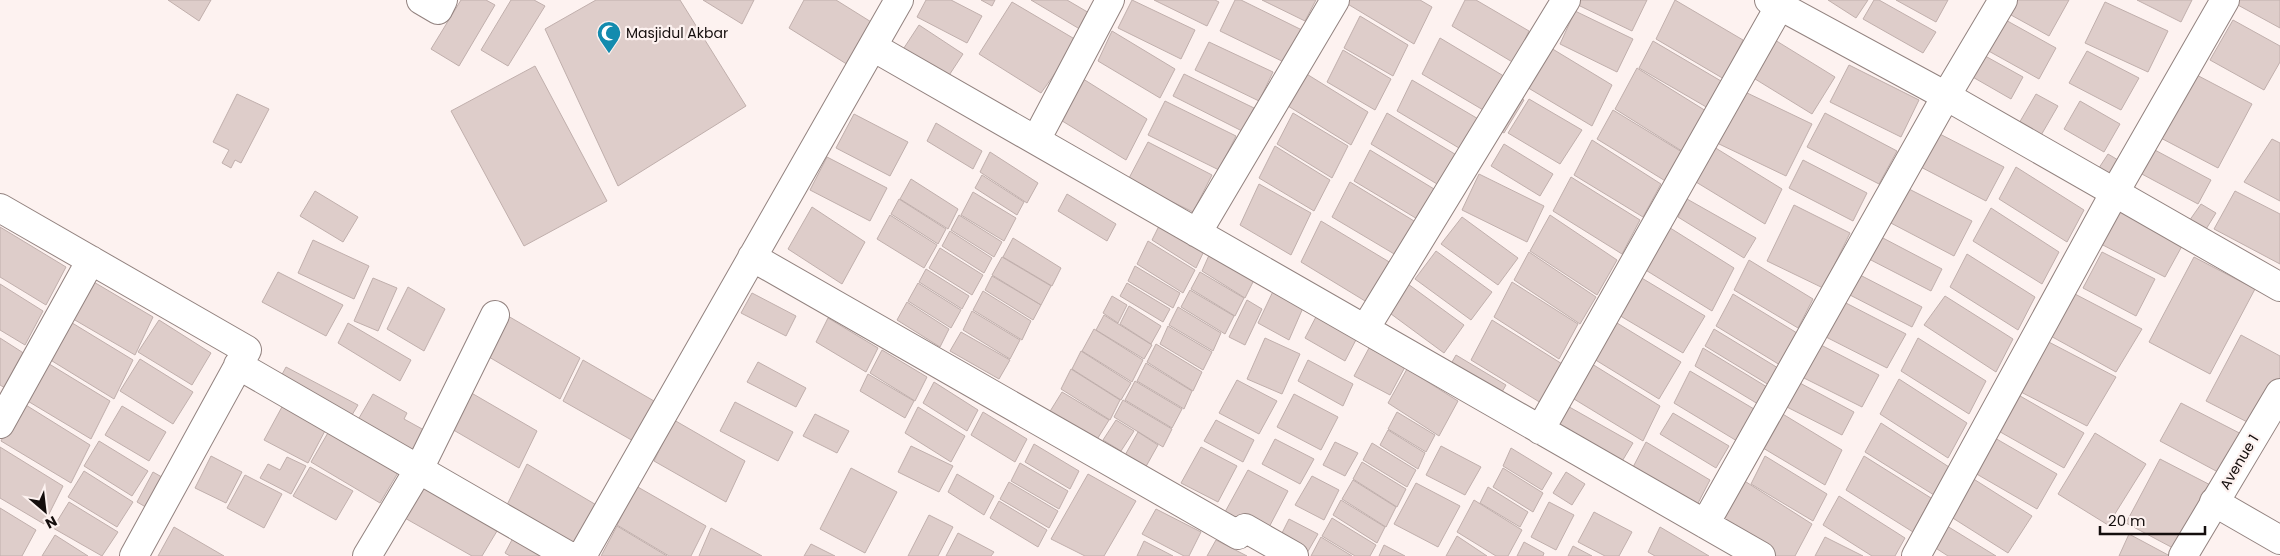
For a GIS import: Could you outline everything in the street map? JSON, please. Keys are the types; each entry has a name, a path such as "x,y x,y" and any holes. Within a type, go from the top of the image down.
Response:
{"street":[{"path":"421,0 438,10 443,0"},
{"path":"1036,140 1110,0"},
{"path":"1197,233 1335,0"},
{"path":"1365,329 1566,0"},
{"path":"1706,524 1946,96 2003,0"},
{"path":"1916,556 2115,192 2225,0"},
{"path":"1540,430 1777,2 1946,96 2280,287"},
{"path":"582,556 873,47 889,3"},
{"path":"873,47 1761,556"},
{"path":"0,208 247,350 134,556"},
{"path":"752,258 1238,535 1245,528 1294,556"},
{"path":"0,424 91,260"},
{"path":"367,556 419,469 495,315"},
{"path":"238,365 569,556"},
{"name":"Avenue 1","path":"2183,556 2280,394"},
{"path":"2214,502 2280,540"}],"building":[{"path":"168,0 211,0 199,21"},
{"path":"461,0 486,0 495,5 459,66 431,49"},
{"path":"511,0 534,0 545,6 508,66 481,50"},
{"path":"596,0 680,0 746,106 618,186 545,29"},
{"path":"703,0 754,0 742,24"},
{"path":"804,0 836,0 876,25 853,68 789,28"},
{"path":"926,0 951,0 982,16 967,43 917,17"},
{"path":"981,0 995,0 992,6"},
{"path":"1031,0 1067,0 1096,17 1088,34"},
{"path":"1132,0 1195,30 1181,59 1118,28"},
{"path":"1154,0 1215,0 1219,2 1207,26"},
{"path":"1235,0 1241,0 1306,32 1290,65 1220,31"},
{"path":"1262,0 1316,0 1305,21"},
{"path":"1347,0 1420,0 1432,7 1414,44 1346,3"},
{"path":"1465,0 1476,0 1529,31 1514,63 1452,26"},
{"path":"1580,0 1647,0 1632,31 1578,5"},
{"path":"1675,0 1743,40 1724,79 1656,39"},
{"path":"1828,0 1868,0 1856,18"},
{"path":"1874,0 1879,0 1936,32 1923,53 1863,19"},
{"path":"1896,0 1948,0 1936,22"},
{"path":"1996,0 2069,0 2049,36 1993,5"},
{"path":"2137,0 2192,0 2181,22"},
{"path":"2238,0 2280,0 2280,28 2236,4"},
{"path":"1012,2 1078,41 1041,93 979,54"},
{"path":"2105,2 2168,31 2148,72 2085,43"},
{"path":"1575,11 1633,39 1617,72 1560,44"},
{"path":"1360,16 1408,45 1393,76 1344,48"},
{"path":"2002,18 2056,48 2039,79 1985,49"},
{"path":"2233,20 2280,46 2280,62 2264,90 2210,60"},
{"path":"919,25 963,54 944,83 900,54"},
{"path":"1112,31 1175,69 1160,98 1098,61"},
{"path":"1770,37 1835,77 1812,114 1747,74"},
{"path":"1440,38 1507,78 1490,114 1422,74"},
{"path":"1653,41 1721,81 1708,108 1639,68"},
{"path":"1209,42 1273,72 1259,101 1195,70"},
{"path":"1541,42 1612,85 1592,126 1520,83"},
{"path":"1969,47 2023,77 2011,99 1957,68"},
{"path":"1343,50 1391,79 1375,110 1327,82"},
{"path":"2087,51 2139,78 2121,110 2069,83"},
{"path":"1849,65 1919,100 1901,137 1830,102"},
{"path":"535,66 607,201 524,246 451,111"},
{"path":"1637,68 1706,111 1685,153 1615,109"},
{"path":"2191,72 2252,104 2218,168 2157,136"},
{"path":"1305,73 1368,112 1351,145 1288,106"},
{"path":"1184,74 1254,108 1242,131 1173,96"},
{"path":"1080,77 1147,119 1126,160 1059,119"},
{"path":"1412,80 1480,120 1464,151 1397,111"},
{"path":"1743,91 1812,124 1786,176 1717,143"},
{"path":"1512,92 1524,100 1504,133 1491,125"},
{"path":"237,94 269,109 241,163 235,160 231,168 222,163 229,150 213,142"},
{"path":"2036,94 2058,106 2040,137 2018,125"},
{"path":"1529,99 1582,130 1560,164 1508,133"},
{"path":"1165,101 1236,136 1219,170 1148,135"},
{"path":"2080,101 2120,124 2104,152 2064,129"},
{"path":"1613,110 1682,152 1667,182 1597,139"},
{"path":"1293,113 1348,146 1332,178 1277,144"},
{"path":"1387,113 1458,156 1442,187 1371,144"},
{"path":"1825,113 1897,151 1879,184 1807,147"},
{"path":"854,114 908,142 890,176 836,148"},
{"path":"936,123 982,151 973,169 927,141"},
{"path":"1932,130 2004,167 1986,201 1915,164"},
{"path":"2272,139 2280,143 2280,201 2244,182"},
{"path":"1592,140 1661,184 1643,217 1574,175"},
{"path":"1148,142 1212,175 1193,212 1128,180"},
{"path":"1504,144 1553,174 1540,196 1491,166"},
{"path":"1275,146 1330,180 1314,211 1259,178"},
{"path":"1714,147 1782,189 1765,224 1696,182"},
{"path":"2153,149 2211,180 2198,204 2140,173"},
{"path":"1370,150 1439,192 1424,223 1354,181"},
{"path":"990,152 1038,183 1027,203 980,172"},
{"path":"2108,154 2123,163 2110,184 2095,174"},
{"path":"827,157 887,188 870,221 810,190"},
{"path":"1803,160 1867,193 1853,221 1789,188"},
{"path":"2016,167 2084,210 2067,242 1999,199"},
{"path":"1479,174 1544,206 1527,242 1462,210"},
{"path":"982,175 1024,202 1017,215 975,188"},
{"path":"1571,177 1640,220 1622,254 1553,211"},
{"path":"911,179 958,209 948,229 900,199"},
{"path":"1350,182 1419,224 1401,258 1332,217"},
{"path":"1259,184 1311,213 1291,255 1240,225"},
{"path":"1905,187 1972,221 1954,256 1887,221"},
{"path":"315,191 358,217 343,242 300,216"},
{"path":"2235,191 2280,214 2280,264 2214,229"},
{"path":"973,192 1016,218 1004,241 961,215"},
{"path":"1067,194 1116,224 1107,241 1058,211"},
{"path":"899,199 946,229 938,244 891,214"},
{"path":"1687,199 1756,238 1744,258 1678,217"},
{"path":"2119,202 2187,237 2165,277 2097,242"},
{"path":"2201,204 2216,213 2203,234 2187,224"},
{"path":"1794,205 1850,233 1823,288 1767,261"},
{"path":"812,207 865,242 842,284 788,249"},
{"path":"1991,208 2059,252 2042,284 1973,241"},
{"path":"890,215 937,245 924,268 877,239"},
{"path":"959,215 1002,242 994,257 951,230"},
{"path":"1550,215 1617,260 1597,295 1530,251"},
{"path":"1462,217 1518,258 1498,285 1441,244"},
{"path":"1321,221 1391,263 1370,304 1301,262"},
{"path":"1160,224 1204,251 1196,268 1152,240"},
{"path":"1667,226 1734,268 1712,311 1644,269"},
{"path":"0,227 66,267 46,305 0,277"},
{"path":"950,231 992,258 984,273 942,246"},
{"path":"1881,237 1942,269 1931,291 1869,259"},
{"path":"1013,238 1061,268 1052,286 1003,257"},
{"path":"313,240 369,266 354,299 298,273"},
{"path":"1148,241 1195,270 1183,293 1137,264"},
{"path":"940,248 983,275 972,295 929,268"},
{"path":"1436,251 1492,292 1471,320 1415,279"},
{"path":"1529,252 1596,297 1580,324 1514,280"},
{"path":"2102,252 2155,279 2136,316 2083,288"},
{"path":"1210,253 1254,280 1245,298 1202,271"},
{"path":"1967,254 2035,297 2018,330 1950,287"},
{"path":"1002,257 1051,286 1041,305 992,275"},
{"path":"2194,257 2255,289 2210,374 2149,342"},
{"path":"1749,260 1813,299 1798,328 1734,290"},
{"path":"1135,266 1180,293 1173,308 1128,281"},
{"path":"926,269 969,296 962,309 919,282"},
{"path":"278,272 343,305 326,336 262,302"},
{"path":"1200,272 1244,298 1235,316 1191,289"},
{"path":"1860,275 1922,307 1912,327 1850,295"},
{"path":"992,276 1041,305 1033,320 985,290"},
{"path":"1640,277 1705,316 1683,353 1617,314"},
{"path":"87,278 153,317 135,355 68,316"},
{"path":"373,278 397,288 378,331 354,321"},
{"path":"1512,282 1578,324 1559,359 1494,317"},
{"path":"918,283 961,310 951,328 908,301"},
{"path":"1127,283 1170,309 1163,322 1120,296"},
{"path":"0,284 43,311 25,345 0,330"},
{"path":"1408,284 1464,325 1444,353 1387,311"},
{"path":"1276,285 1306,301 1289,340 1258,323"},
{"path":"408,287 445,309 424,351 387,329"},
{"path":"1190,290 1234,316 1225,334 1181,307"},
{"path":"983,291 1031,321 1022,340 973,310"},
{"path":"752,293 796,316 786,336 741,313"},
{"path":"2073,293 2142,329 2116,372 2047,334"},
{"path":"1733,294 1797,333 1780,365 1716,326"},
{"path":"1112,296 1127,305 1118,323 1103,313"},
{"path":"1945,296 2013,339 1996,372 1924,325"},
{"path":"1247,300 1262,309 1245,345 1229,337"},
{"path":"907,302 949,329 940,347 897,320"},
{"path":"1844,302 1906,334 1887,368 1826,337"},
{"path":"1129,306 1161,326 1151,344 1120,324"},
{"path":"1178,307 1221,333 1213,351 1169,325"},
{"path":"972,311 1020,340 1010,359 963,330"},
{"path":"1319,311 1359,334 1345,361 1305,338"},
{"path":"1104,315 1152,345 1144,359 1096,330"},
{"path":"508,316 580,358 560,399 489,357"},
{"path":"64,318 133,360 114,399 44,356"},
{"path":"828,318 878,348 866,372 816,342"},
{"path":"159,320 211,353 192,385 138,352"},
{"path":"1492,320 1567,367 1546,406 1471,360"},
{"path":"348,323 411,360 400,381 338,343"},
{"path":"1617,323 1681,362 1659,399 1594,359"},
{"path":"1168,326 1212,352 1203,370 1160,344"},
{"path":"1094,329 1143,360 1132,382 1082,351"},
{"path":"1714,329 1778,368 1769,385 1705,346"},
{"path":"961,332 1010,360 999,379 950,351"},
{"path":"2241,335 2280,356 2280,398 2263,430 2206,401"},
{"path":"0,338 25,354 7,389 0,385"},
{"path":"1265,338 1300,354 1282,394 1247,379"},
{"path":"1918,338 1986,381 1969,414 1901,371"},
{"path":"2043,339 2116,377 2087,426 2017,390"},
{"path":"1156,344 1202,372 1193,391 1147,362"},
{"path":"1819,344 1879,375 1862,407 1802,377"},
{"path":"1369,348 1405,367 1390,395 1354,376"},
{"path":"1703,348 1767,387 1758,404 1695,366"},
{"path":"882,350 927,377 915,401 870,373"},
{"path":"1081,351 1131,383 1121,400 1072,369"},
{"path":"1456,355 1506,385 1498,399 1448,369"},
{"path":"41,359 110,401 91,439 21,397"},
{"path":"140,359 193,392 173,424 120,391"},
{"path":"583,360 654,401 635,442 563,401"},
{"path":"1308,360 1353,384 1343,406 1298,381"},
{"path":"758,362 806,388 796,407 747,382"},
{"path":"1146,363 1192,391 1184,409 1137,381"},
{"path":"1592,364 1660,406 1643,441 1574,399"},
{"path":"286,367 358,405 349,420 278,382"},
{"path":"1071,369 1120,400 1110,420 1061,389"},
{"path":"1407,369 1458,401 1439,436 1388,403"},
{"path":"1690,371 1754,409 1737,441 1674,403"},
{"path":"868,374 914,401 905,418 860,391"},
{"path":"1899,379 1967,423 1948,458 1880,414"},
{"path":"1237,380 1277,401 1259,434 1219,413"},
{"path":"1135,381 1182,409 1172,428 1125,400"},
{"path":"934,382 978,410 967,431 923,403"},
{"path":"1798,382 1854,412 1842,435 1785,406"},
{"path":"468,391 537,431 519,468 450,428"},
{"path":"1062,392 1109,420 1096,441 1049,413"},
{"path":"2015,393 2084,433 2064,468 1995,429"},
{"path":"373,394 407,413 404,419 433,435 418,461 355,425"},
{"path":"1294,394 1338,417 1321,450 1277,427"},
{"path":"1123,400 1172,429 1163,447 1114,417"},
{"path":"21,402 90,445 71,483 1,441"},
{"path":"735,402 793,432 778,461 720,431"},
{"path":"2181,403 2253,440 2231,479 2160,441"},
{"path":"1564,404 1633,443 1621,463 1554,422"},
{"path":"283,405 327,427 308,463 264,440"},
{"path":"122,406 166,432 149,461 105,435"},
{"path":"918,407 965,436 951,462 905,433"},
{"path":"983,412 1027,439 1015,462 971,435"},
{"path":"1397,412 1435,435 1426,452 1388,429"},
{"path":"1673,413 1729,446 1716,468 1660,434"},
{"path":"1781,413 1842,450 1825,485 1763,448"},
{"path":"815,414 849,431 837,453 803,436"},
{"path":"674,420 745,461 726,502 654,461"},
{"path":"1116,420 1134,431 1121,451 1103,440"},
{"path":"1216,420 1254,440 1243,462 1204,441"},
{"path":"1881,423 1949,467 1934,495 1865,452"},
{"path":"1388,430 1425,453 1418,469 1380,445"},
{"path":"329,431 399,471 380,503 311,462"},
{"path":"1138,432 1158,445 1144,470 1124,457"},
{"path":"2095,433 2146,464 2108,525 2058,494"},
{"path":"1988,434 2057,474 2037,509 1968,469"},
{"path":"1275,439 1314,459 1300,484 1262,464"},
{"path":"99,441 148,471 132,496 84,466"},
{"path":"1335,442 1358,453 1345,476 1323,465"},
{"path":"1646,442 1710,480 1695,509 1631,471"},
{"path":"1372,443 1416,470 1407,487 1363,460"},
{"path":"1034,444 1079,471 1070,489 1025,462"},
{"path":"911,446 953,466 939,492 898,472"},
{"path":"1441,446 1481,467 1465,495 1426,475"},
{"path":"0,447 63,486 44,524 0,498"},
{"path":"1201,447 1237,466 1218,502 1181,483"},
{"path":"1511,448 1552,473 1542,490 1503,466"},
{"path":"211,456 242,472 226,503 195,488"},
{"path":"1765,456 1827,494 1813,521 1751,484"},
{"path":"1864,456 1931,498 1913,532 1846,490"},
{"path":"287,457 306,466 291,494 260,478 268,464 280,470"},
{"path":"2160,459 2222,491 2188,556 2126,523"},
{"path":"1362,462 1406,489 1397,507 1353,479"},
{"path":"1020,463 1068,491 1059,509 1011,481"},
{"path":"527,464 598,506 579,546 507,505"},
{"path":"310,467 353,491 336,520 293,496"},
{"path":"851,468 897,492 865,553 820,529"},
{"path":"1503,468 1543,493 1533,512 1493,487"},
{"path":"1248,470 1288,491 1266,533 1225,512"},
{"path":"84,471 133,502 117,527 68,497"},
{"path":"153,472 167,480 151,510 137,502"},
{"path":"1566,472 1585,484 1572,505 1553,493"},
{"path":"957,474 994,496 984,515 948,492"},
{"path":"1088,474 1136,501 1104,556 1085,556 1051,539"},
{"path":"245,475 282,494 264,528 227,508"},
{"path":"1312,476 1339,490 1324,520 1295,505"},
{"path":"1972,478 2032,516 2008,553 1948,515"},
{"path":"1353,480 1396,507 1386,527 1342,499"},
{"path":"1743,480 1812,524 1795,556 1769,556 1719,525"},
{"path":"423,482 500,526 482,556 472,556 403,517"},
{"path":"1009,482 1058,511 1049,528 1000,499"},
{"path":"1416,483 1460,506 1438,547 1394,524"},
{"path":"636,486 706,526 691,556 669,556 617,525"},
{"path":"1488,487 1528,512 1520,527 1480,503"},
{"path":"1839,496 1905,538 1895,556 1872,556 1823,525"},
{"path":"1341,500 1385,527 1377,543 1333,515"},
{"path":"1474,500 1522,530 1508,556 1496,556 1457,532"},
{"path":"999,501 1047,530 1038,547 990,518"},
{"path":"69,502 118,532 102,556 53,528"},
{"path":"1549,502 1574,515 1556,550 1531,537"},
{"path":"0,508 36,530 22,556 0,556"},
{"path":"1156,509 1201,532 1189,556 1184,556 1142,534"},
{"path":"1594,512 1632,532 1619,556 1605,556 1578,542"},
{"path":"929,515 953,527 938,556 908,556"},
{"path":"1332,518 1376,545 1370,556 1355,556 1322,536"},
{"path":"1289,519 1318,534 1307,553 1279,539"},
{"path":"617,526 667,556 601,556"},
{"path":"1947,526 1996,556 1948,556 1934,547"},
{"path":"174,527 224,556 158,556"},
{"path":"1660,527 1709,556 1655,556 1648,552"},
{"path":"711,528 762,556 699,556"},
{"path":"958,533 994,552 991,556 946,556"},
{"path":"2129,534 2170,556 2119,556"},
{"path":"55,535 88,556 42,556"},
{"path":"514,536 553,556 510,556 505,553"},
{"path":"1457,536 1487,556 1446,556"},
{"path":"1321,537 1352,556 1311,556"},
{"path":"1825,537 1863,556 1815,556"},
{"path":"1216,540 1247,556 1207,556"},
{"path":"1144,541 1173,556 1137,556"},
{"path":"1524,542 1544,553 1543,556 1517,556"},
{"path":"811,544 835,556 804,556"},
{"path":"1384,545 1405,556 1379,556"},
{"path":"1573,546 1592,556 1568,556"}],"place":[{"name":"Masjidul Akbar","path":"609,54"}]}
